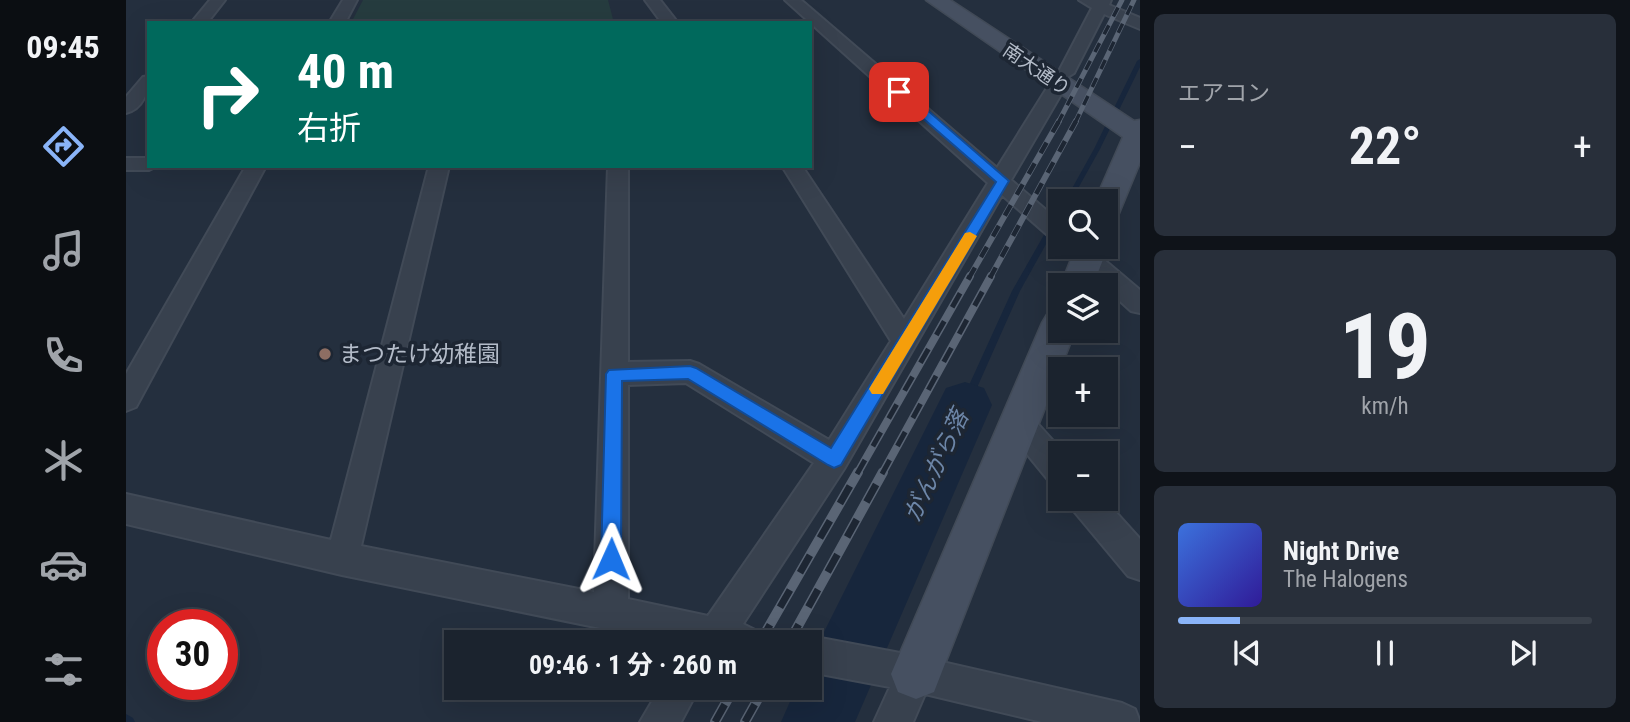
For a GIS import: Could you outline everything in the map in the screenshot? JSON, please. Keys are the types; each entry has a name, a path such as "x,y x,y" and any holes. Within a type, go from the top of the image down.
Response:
{"street":[{"path":"201,21 218,0"},
{"path":"338,21 350,0"},
{"path":"652,0 668,21"},
{"path":"792,0 1048,223"},
{"name":"南大通り","path":"936,0 1135,128"},
{"name":"南大通り","path":"955,0 1062,79"},
{"path":"729,630 1003,181 1062,79 1096,3 1140,24"},
{"path":"812,43 836,38"},
{"path":"126,108 147,83"},
{"path":"1114,189 1135,128"},
{"path":"126,164 147,164"},
{"path":"126,399 255,168"},
{"path":"342,559 439,168"},
{"path":"611,612 618,168"},
{"path":"793,168 906,343"},
{"path":"1082,259 1140,304"},
{"path":"893,722 916,674 1052,343"},
{"path":"614,374 690,372 834,459"},
{"path":"1019,423 1048,457"},
{"path":"126,509 342,559 611,612 683,630"},
{"path":"1094,511 1140,564"},
{"path":"822,656 916,674 1122,722"},
{"path":"659,722 673,700"}],"green space":[{"path":"363,0 608,0 613,21 352,21"}],"waterway":[{"name":"がんがら落","path":"1075,189 1140,61"},
{"name":"がんがら落","path":"965,405 1016,291 1048,235"},
{"name":"がんがら落","path":"818,722 965,405"}],"railway":[{"path":"1058,123 1122,0"},
{"path":"1076,122 1134,0"},
{"path":"969,278 1059,121"},
{"path":"990,278 1076,122"},
{"path":"857,474 970,276"},
{"path":"882,474 991,276"},
{"path":"767,630 858,472"},
{"path":"796,630 883,472"},
{"path":"715,722 727,700"},
{"path":"745,722 757,700"}],"slow traffic":[{"path":"878,389 970,236"}],"place":[{"name":"まつたけ幼稚園","path":"325,354"}],"route":[{"path":"611,559 614,374 690,372 834,459 906,343 1003,181 899,92"}]}
